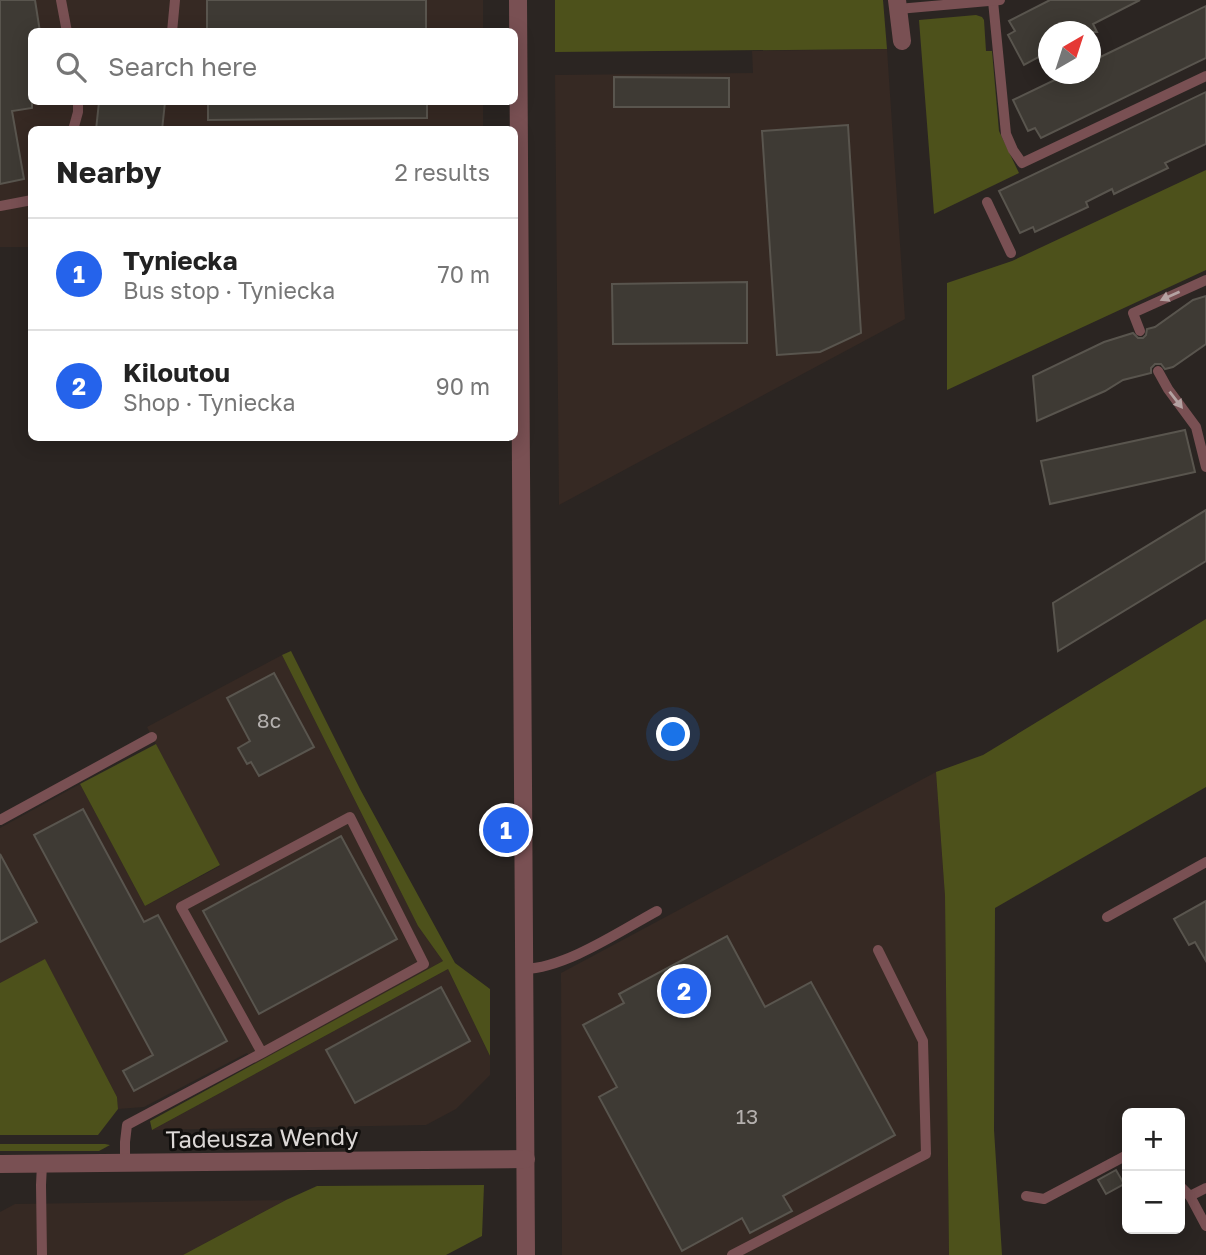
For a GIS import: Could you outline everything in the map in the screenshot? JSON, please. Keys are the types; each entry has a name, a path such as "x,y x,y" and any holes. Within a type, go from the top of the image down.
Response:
{"street":[{"path":"517,0 517,28"},
{"path":"898,4 902,41"},
{"path":"518,105 518,126"},
{"path":"518,138 526,1255"},
{"name":"Tadeusza Wendy","path":"0,1164 526,1159"}],"lane":[{"path":"61,0 66,28"},
{"path":"172,28 175,0"},
{"path":"898,4 997,1 1006,134 1022,163 1206,76"},
{"path":"74,126 78,105"},
{"path":"0,206 28,201"},
{"path":"987,202 1011,253"},
{"path":"1140,331 1133,313 1206,280"},
{"path":"1158,371 1196,427 1206,467"},
{"path":"0,820 152,737"},
{"path":"125,1163 127,1125 262,1053 424,964 350,817 181,908 262,1053"},
{"path":"1107,918 1206,862"},
{"path":"524,969 550,966 588,949 657,911"},
{"path":"732,1255 926,1154 923,1041 878,950"},
{"path":"1026,1196 1044,1199 1122,1158"},
{"path":"42,1164 42,1255"},
{"path":"1190,1196 1206,1188"},
{"path":"1185,1191 1206,1226"}],"shaded area":[{"path":"0,0 483,0 483,28 28,28 28,105 483,105 483,126 28,126 28,247 0,247"},
{"path":"887,49 905,319 559,505 555,75 753,73 752,51"},
{"path":"282,655 418,926 443,961 255,1064 247,1053 144,1107 118,1109 117,1097 45,960 0,983 0,828 80,784 145,906 220,866 147,727"},
{"path":"936,772 945,896 949,1255 562,1255 561,973"},
{"path":"448,969 490,1056 490,1075 456,1109 426,1125 152,1130"},
{"path":"286,1200 183,1255 0,1255 0,1212 15,1204"}],"green space":[{"path":"555,0 883,0 887,49 555,52"},
{"path":"976,15 984,20 986,51 992,51 999,131 1019,173 934,214 919,20"},
{"path":"1206,170 1206,270 947,390 947,283 1012,261"},
{"path":"1206,619 1206,787 995,908 994,1130 1002,1255 949,1255 945,896 936,772 983,755"},
{"path":"291,651 360,789 455,963 490,989 490,1056 448,969 152,1130 150,1121 443,961 418,926 282,655"},
{"path":"156,744 220,865 145,906 80,784"},
{"path":"45,959 117,1097 118,1109 98,1135 0,1135 0,983"},
{"path":"0,1144 110,1145 99,1151 0,1151"},
{"path":"484,1185 482,1236 446,1255 183,1255 317,1186"}],"building":[{"path":"0,0 35,0 39,28 28,28 28,105 32,105 32,108 12,111 24,179 0,184"},
{"path":"207,0 426,0 426,28 207,28"},
{"path":"1050,0 1140,0 1099,21 1038,21 1038,57 1024,65 1008,35 1015,31 1009,21"},
{"path":"1206,6 1206,58 1041,138 1035,128 1028,131 1013,100 1046,84 1101,84 1101,57"},
{"path":"614,77 729,78 729,107 614,107"},
{"path":"1206,92 1206,144 1165,163 1168,168 1114,194 1112,189 1086,202 1088,207 1035,232 1033,227 1020,233 999,191"},
{"path":"99,105 165,105 162,126 96,126"},
{"path":"208,105 427,105 427,118 208,120"},
{"path":"848,125 861,333 820,352 777,355 762,131"},
{"path":"747,282 747,343 613,344 612,284"},
{"path":"1206,296 1206,344 1173,367 1165,369 1161,364 1155,364 1151,373 1123,380 1105,391 1037,421 1033,376 1104,342 1133,333 1138,338 1143,338 1147,329 1155,327 1193,300"},
{"path":"1185,430 1195,472 1050,504 1041,461"},
{"path":"1206,510 1206,561 1058,651 1053,603"},
{"path":"274,673 314,747 259,776 251,762 247,764 238,748 250,741 227,698"},
{"path":"83,809 144,922 158,915 227,1041 134,1091 123,1071 153,1055 34,835"},
{"path":"341,836 397,939 259,1014 203,911"},
{"path":"0,854 37,922 0,942"},
{"path":"1206,901 1206,961 1195,942 1189,945 1174,919"},
{"path":"727,936 765,1007 811,982 895,1135 783,1196 792,1211 750,1233 742,1218 682,1251 599,1097 617,1087 583,1025 624,1003 619,994"},
{"path":"441,987 470,1041 355,1103 326,1050"},
{"path":"1116,1170 1122,1185 1106,1194 1098,1180"}],"place":[{"name":"Tyniecka","path":"506,830"},
{"name":"Kiloutou","path":"684,991"}]}
